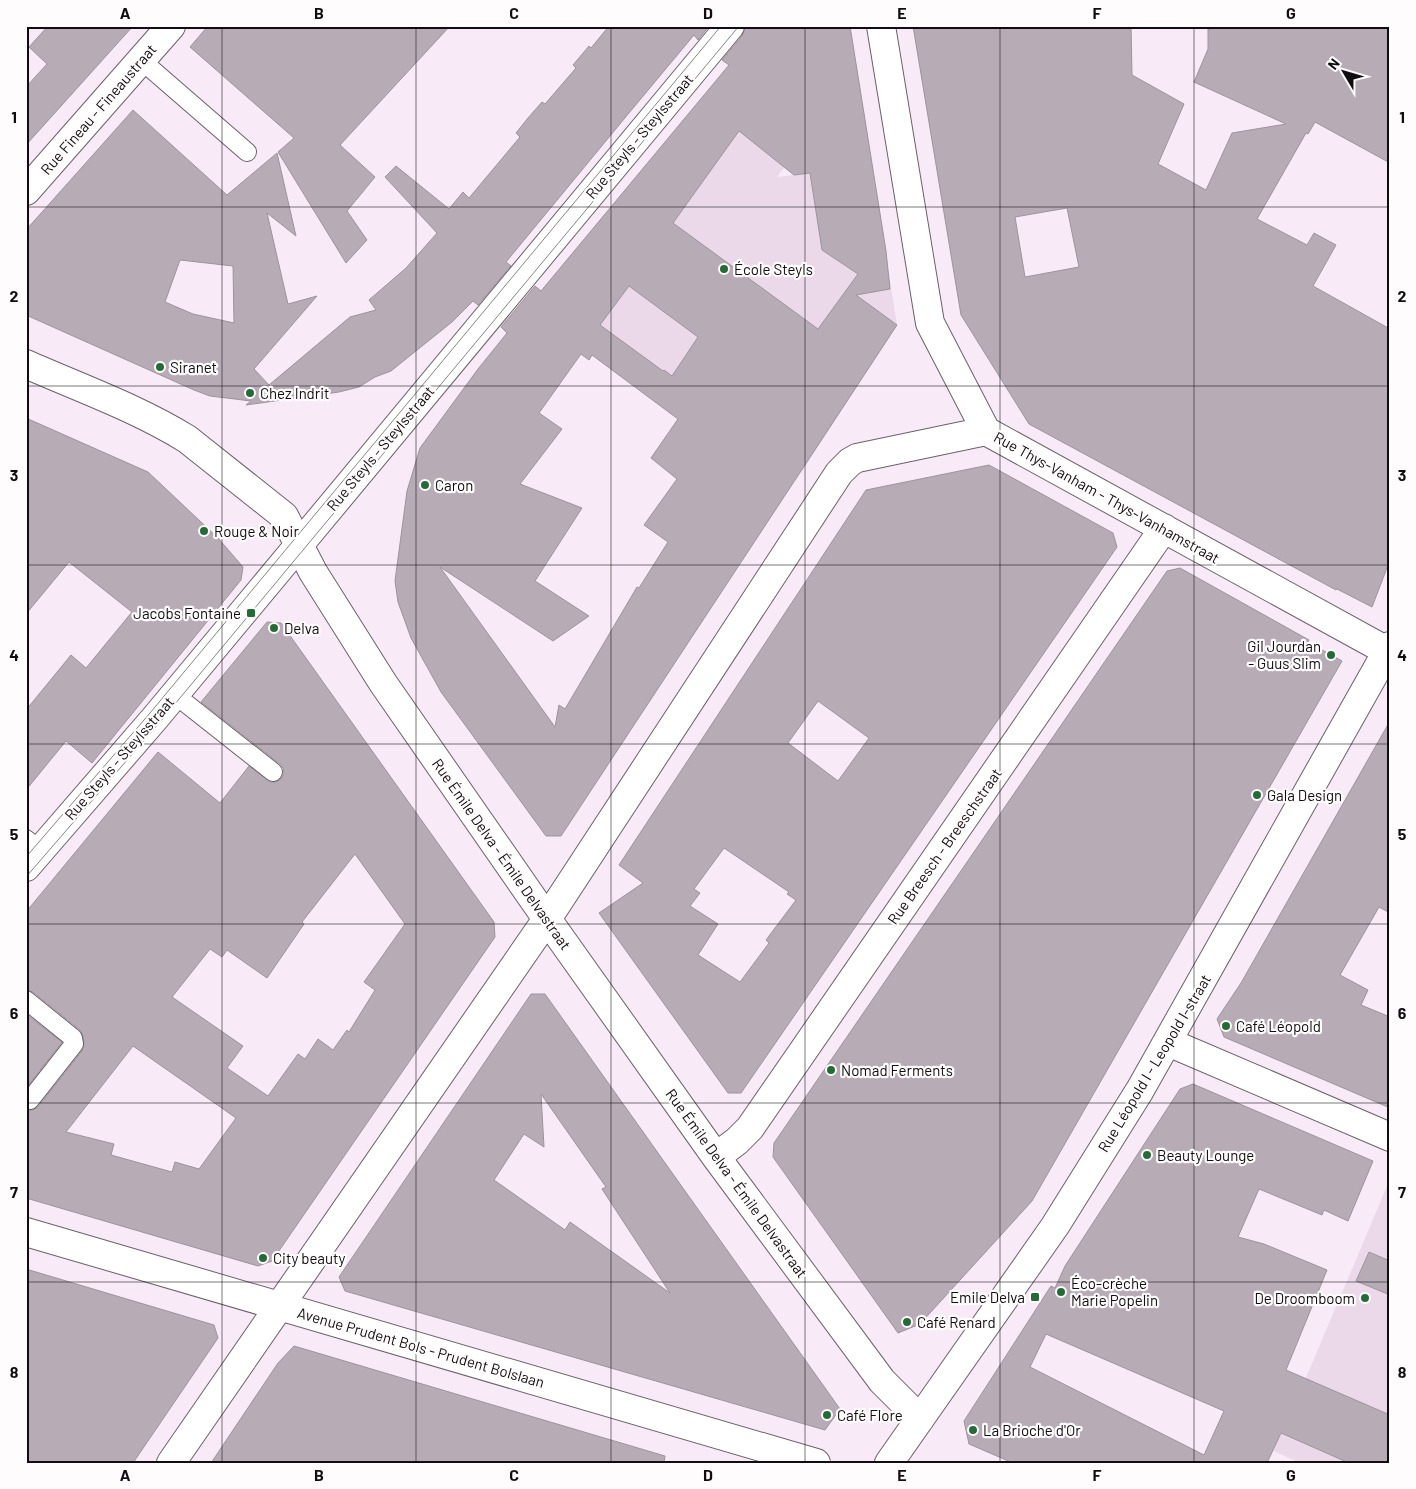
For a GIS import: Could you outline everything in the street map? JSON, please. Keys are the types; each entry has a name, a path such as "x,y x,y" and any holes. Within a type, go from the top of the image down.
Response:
{"street":[{"name":"Rue Fineau - Fineaustraat","path":"26,191 170,26"},
{"name":"Rue Steyls - Steylsstraat","path":"31,852 174,694 300,545 730,26"},
{"name":"Rue Thys-Vanham - Thys-Vanhamstraat","path":"881,26 930,322 986,431 1388,648"},
{"name":"Rue Émile Delva - Émile Delvastraat","path":"26,364 124,406 187,439 284,516 313,572 384,683 547,919 716,1157 882,1381 920,1419"},
{"path":"171,1463 547,919 844,467 858,458 986,431"},
{"name":"Rue Breesch - Breeschstraat","path":"716,1157 750,1128 1164,528"},
{"name":"Rue Léopold I - Leopold I-straat","path":"889,1463 1058,1221 1140,1090 1388,648"},
{"path":"1168,1042 1390,1137"},
{"name":"Avenue Prudent Bols - Prudent Bolslaan","path":"26,1232 816,1463"}],"lane":[{"path":"141,60 246,152"},
{"path":"174,694 273,772"},
{"path":"26,1000 73,1038 74,1044 30,1100"}],"shaded area":[{"name":"École Steyls","path":"723,73 809,135 777,177 810,173 817,218 882,232 897,325 801,473 672,376 545,286"},
{"name":"De Droomboom","path":"1390,1179 1390,1463 1300,1463 1241,1436 1283,1432"}],"building":[{"path":"48,26 133,26 26,145 26,87 47,64 29,47"},
{"path":"208,26 450,26 340,145 375,177 347,211 367,240 346,263 278,152 294,138 190,47"},
{"path":"609,26 709,26 698,40 694,35 629,113 506,262 511,266 478,305 473,301 452,322 391,371 375,377 359,387 339,392 246,405 251,401 210,396 194,390 26,315 26,230 133,110 227,195 277,153 296,236 267,213 288,304 317,296 254,369 269,385 350,317 376,310 369,300 406,268 437,233 385,177 396,166 449,209 463,192 469,198 520,137 516,133 528,118 542,102 545,104 576,68 573,65 589,46 591,48","holes":["180,260 233,266 234,323 193,314 165,302"]},
{"path":"745,26 850,26 886,251 890,289 856,295 897,325 561,836 546,836 441,692 411,638 398,602 395,581 407,491 420,448 507,333 501,327 535,286 541,291 729,65 722,60 742,36","holes":["739,131 794,175 810,173 822,250 858,274 818,329 673,223","629,286 698,337 672,376 600,325","581,354 589,360 592,355 678,419 651,458 677,479 644,525 668,542 639,588 637,587 565,709 559,705 555,727 440,567 553,641 589,616 535,581 582,508 520,484 562,429 539,413"]},
{"path":"913,26 1131,26 1132,75 1184,104 1158,164 1206,190 1232,133 1286,124 1194,82 1208,49 1208,29 1251,26 1390,26 1390,163 1315,122 1308,134 1306,133 1257,219 1307,245 1314,233 1336,245 1313,286 1390,329 1390,560 1372,607 1336,590 1029,424 961,315","holes":["1067,208 1079,267 1025,277 1015,217"]},
{"path":"26,418 148,472 218,538 243,567 241,580 92,763 66,741 26,790 26,710 71,655 86,668 132,612 69,562 26,614"},
{"path":"989,465 1113,533 1117,547 741,1093 728,1093 599,913 643,883 619,865 866,490","holes":["818,701 869,738 838,781 788,743","724,848 789,892 787,894 796,900 766,940 769,943 740,982 698,955 718,924 690,906 700,893 694,889"]},
{"path":"1180,568 1309,640 1308,642 1342,661 1032,1201 920,1324 898,1333 773,1157 774,1143 1167,571"},
{"path":"267,622 281,623 494,922 495,937 272,1261 258,1266 26,1198 26,1110 33,1110 38,1107 82,1051 84,1043 80,1030 33,992 26,990 26,912 158,752 220,803 249,766 271,782 281,779 284,773 280,764 201,702","holes":["355,854 405,924 364,982 375,990 349,1032 347,1030 333,1050 318,1039 305,1059 298,1054 268,1096 227,1068 243,1046 172,997 210,949 222,957 227,950 267,978 304,924 302,922","133,1046 236,1118 199,1169 175,1162 172,1172 111,1155 114,1144 66,1132"]},
{"path":"1390,721 1390,913 1379,907 1340,975 1368,990 1361,1005 1390,1017 1390,1108 1224,1037 1217,1019 1241,983"},
{"path":"531,994 545,994 840,1409 825,1430 345,1291 339,1277","holes":["541,1094 606,1187 602,1189 670,1293 570,1222 565,1230 494,1180 524,1134 544,1147"]},
{"path":"26,1014 62,1042 26,1088"},
{"path":"1193,1084 1373,1161 1348,1221 1324,1210 1322,1215 1259,1189 1238,1237 1264,1244 1327,1270 1286,1370 1390,1415 1390,1463 1349,1463 1281,1433 1267,1463 1013,1463 969,1444 964,1421 1051,1286 1055,1288 1065,1266 1180,1089","holes":["1046,1334 1224,1411 1204,1455 1030,1367"]},
{"path":"1369,1252 1390,1261 1390,1295 1356,1281"},
{"path":"26,1269 214,1325 218,1338 133,1463 26,1463"},
{"path":"294,1346 665,1456 664,1463 211,1463 278,1363"}],"tram line":[{"path":"26,857 150,713 721,26"},
{"path":"26,877 160,722 739,26"}],"place":[{"name":"École Steyls","path":"724,269"},
{"name":"Siranet","path":"160,367"},
{"name":"Chez Indrit","path":"250,393"},
{"name":"Caron","path":"425,485"},
{"name":"Rouge & Noir","path":"204,531"},
{"name":"Jacobs Fontaine","path":"251,613"},
{"name":"Delva","path":"274,628"},
{"name":"Gil Jourdan - Guus Slim","path":"1331,655"},
{"name":"Gala Design","path":"1257,795"},
{"name":"Café Léopold","path":"1226,1026"},
{"name":"Nomad Ferments","path":"831,1070"},
{"name":"Beauty Lounge","path":"1147,1155"},
{"name":"City beauty","path":"263,1258"},
{"name":"Éco-crèche Marie Popelin","path":"1061,1292"},
{"name":"Emile Delva","path":"1035,1297"},
{"name":"De Droomboom","path":"1365,1298"},
{"name":"Café Renard","path":"907,1322"},
{"name":"Café Flore","path":"827,1415"},
{"name":"La Brioche d'Or","path":"973,1430"}]}
